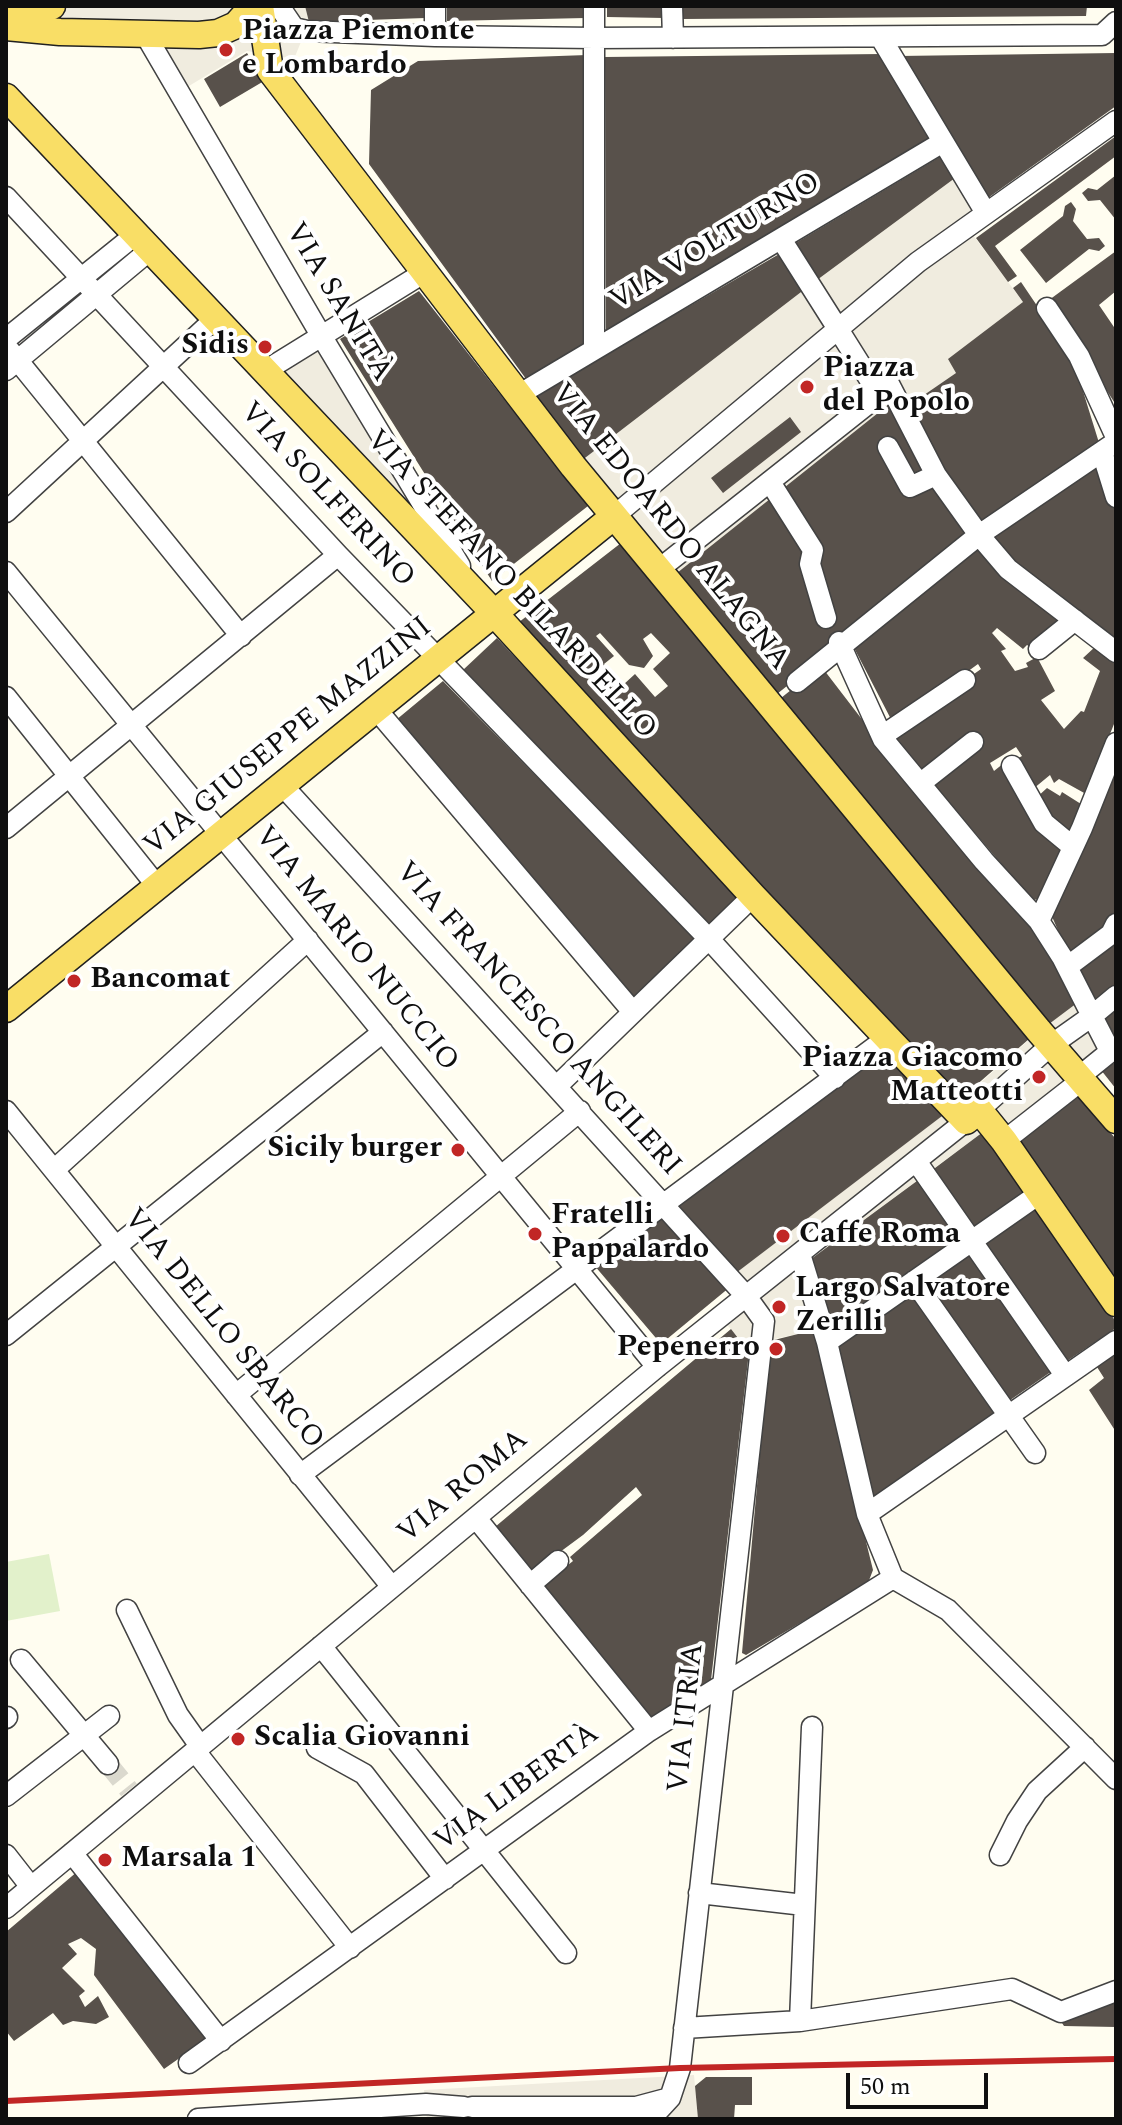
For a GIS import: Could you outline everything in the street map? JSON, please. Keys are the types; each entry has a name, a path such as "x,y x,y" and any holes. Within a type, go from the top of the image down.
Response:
{"main road":[{"path":"6,12 52,6"},
{"path":"6,27 60,32 218,33 236,25 253,6"},
{"name":"VIA EDOARDO ALAGNA","path":"260,6 270,70 613,517 1116,1120"},
{"name":"VIA STEFANO BILARDELLO","path":"7,101 487,607 887,1038 1004,1141 1116,1303"},
{"name":"VIA GIUSEPPE MAZZINI","path":"6,1009 438,659 487,607 613,517"}],"street":[{"path":"279,6 294,28 307,31 435,36 881,38 1102,35 1116,22"},
{"path":"435,6 435,36"},
{"path":"594,6 594,350"},
{"path":"672,6 673,38"},
{"name":"VIA SANITÀ","path":"145,34 322,337 487,607"},
{"path":"881,38 986,213"},
{"path":"613,517 918,262 1116,121"},
{"name":"VIA VOLTURNO","path":"520,394 943,142"},
{"name":"VIA SOLFERINO","path":"6,197 338,555 709,939 835,1078"},
{"path":"658,570 774,489 869,403 875,388 781,239"},
{"path":"6,339 81,278 143,242"},
{"path":"143,242 97,294 10,359 84,440 241,636"},
{"path":"265,371 425,272"},
{"path":"1047,308 1079,356 1111,444 1116,497"},
{"path":"6,512 214,320"},
{"path":"887,380 936,475 979,535 1008,569 1116,652"},
{"path":"797,682 831,656 839,644 979,535 1111,444"},
{"path":"888,447 910,487 936,475"},
{"path":"774,489 813,550 810,564 826,618"},
{"path":"6,828 338,555"},
{"name":"VIA MARIO NUCCIO","path":"6,572 657,1367"},
{"path":"1039,649 1075,620"},
{"path":"839,644 882,736 984,861 1039,921 1113,1049 1082,1080 1004,1141"},
{"path":"882,736 965,680"},
{"path":"6,697 157,886"},
{"path":"376,709 633,1012"},
{"path":"921,783 973,742"},
{"path":"1039,921 1116,743"},
{"path":"1012,766 1044,823 1073,847"},
{"name":"VIA FRANCESCO ANGILERI","path":"282,785 746,1296 764,1321 761,1343"},
{"path":"557,1086 753,896"},
{"path":"1067,967 1111,934 1116,924"},
{"path":"54,1170 308,940"},
{"path":"973,1116 1045,1038 1116,996"},
{"path":"6,1335 383,1032"},
{"path":"300,1475 887,1038"},
{"name":"VIA DELLO SBARCO","path":"6,1111 392,1587"},
{"path":"236,1395 580,1111"},
{"name":"VIA ROMA","path":"6,1908 72,1853 133,1794 197,1749 746,1296 921,1168 973,1116"},
{"path":"921,1168 1065,1375"},
{"path":"827,1342 1039,1194"},
{"path":"800,1254 827,1342 867,1514 893,1578 948,1610 1116,1779"},
{"path":"914,1281 1035,1453"},
{"path":"867,1514 1116,1341"},
{"name":"VIA ITRIA","path":"670,2098 680,2068 761,1343"},
{"path":"476,1518 649,1731"},
{"path":"530,1585 558,1561"},
{"name":"VIA LIBERTÀ","path":"189,2063 649,1731 893,1578"},
{"path":"127,1610 197,1749 350,1948"},
{"path":"321,1646 566,1953"},
{"path":"21,1660 108,1764"},
{"path":"6,1796 109,1716"},
{"path":"800,2021 812,1727"},
{"path":"1000,1855 1037,1791 1085,1747"},
{"path":"317,1748 364,1774 445,1879"},
{"path":"72,1853 221,2041"},
{"path":"6,1855 31,1887"},
{"path":"699,1893 804,1905"},
{"path":"684,2028 800,2021 1012,1989 1061,2012 1116,1991"},
{"path":"198,2119 426,2104 463,2114 636,2107 670,2098"},
{"path":"646,2119 670,2098"}],"green space":[{"path":"49,1554 60,1611 6,1621 6,1562"}],"shaded area":[{"name":"Piazza Piemonte e Lombardo","path":"6,6 305,6 309,22 294,59 247,51 179,92 154,49 6,42"},
{"name":"Piazza del Popolo","path":"955,178 986,213 967,227 1023,302 949,359 956,373 908,406 893,401 668,581 581,461"},
{"path":"322,337 481,600 265,371"},
{"path":"1077,1003 1102,1017 1116,1041 1116,1062 1101,1070 999,1156 983,1132 812,1258 822,1329 745,1345 720,1317 751,1292 736,1273 953,1107 1039,1031"},
{"path":"694,2075 698,2119 427,2119 424,2090"}],"building":[{"path":"305,6 425,6 425,18 309,22"},
{"path":"447,6 585,6 585,18 447,21"},
{"path":"607,6 664,6 664,18 607,17"},
{"path":"683,6 1087,6 1086,16 683,19"},
{"path":"247,53 264,81 220,107 204,79"},
{"path":"1116,53 1116,106 988,198 899,56"},
{"path":"882,54 932,141 606,333 605,57"},
{"path":"587,55 585,345 529,383 369,164 371,90 418,61"},
{"path":"1116,136 1116,156 995,246 1017,276 1008,282 976,238"},
{"path":"943,155 955,178 817,280 794,244"},
{"path":"1116,175 1116,220 1100,200 1088,201 1082,193 1088,188 1097,190"},
{"path":"1071,202 1076,209 1073,221 1087,239 1099,238 1105,246 1099,251 1089,249 1046,283 1020,250 1063,216 1065,206"},
{"path":"1116,251 1116,291 1099,305 1116,330 1116,405 1049,300"},
{"path":"781,253 805,289 581,461 536,395"},
{"path":"1021,282 1073,359 1100,446 980,528 941,473 908,406 956,373 948,359 1023,302 1013,288"},
{"path":"419,291 588,506 492,581 340,339"},
{"path":"893,401 929,472 907,494 932,478 974,536 777,694 677,573"},
{"path":"790,417 801,432 723,493 711,478"},
{"path":"1100,459 1116,513 1116,645 1015,566 987,536"},
{"path":"979,539 1068,620 1033,649 1027,645 1023,649 997,628 992,633 1006,649 1001,651 1015,671 1028,667 1026,663 1037,657 1055,691 1041,700 1064,729 1081,711 1084,712 1100,671 1083,658 1096,646 1116,659 1116,719 1086,794 1059,779 1054,783 1050,775 1033,789 1015,760 1022,756 1016,747 990,763 994,771 1004,763 1042,831 1062,851 1043,899 1032,900 930,780 979,743 975,731 925,775 890,734 981,669 978,664 894,725 851,642"},
{"path":"621,543 1029,1039 958,1101 514,626","holes":["600,633 629,665 644,668 653,656 643,639 651,633 670,653 653,669 668,686 655,697 635,674 623,685 604,664 614,656 596,636"]},
{"path":"497,638 742,900 708,932 463,670"},
{"path":"821,666 910,782 1039,935 1077,1003 1049,1024 781,698"},
{"path":"443,681 698,941 636,1000 396,720"},
{"path":"1116,764 1116,916 1070,958 1050,912"},
{"path":"1047,788 1060,796 1062,792 1081,804 1069,835 1053,824 1036,798"},
{"path":"1116,938 1116,989 1097,1004 1077,968"},
{"path":"1116,1005 1116,1035 1113,1035 1102,1017"},
{"path":"888,1051 946,1113 736,1273 673,1204"},
{"path":"1116,1062 1116,1089 1101,1070"},
{"path":"1076,1094 1116,1139 1116,1281 1019,1140"},
{"path":"983,1132 1026,1194 974,1230 931,1171"},
{"path":"921,1178 963,1238 832,1331 811,1259"},
{"path":"1037,1204 1116,1322 1116,1328 1064,1363 982,1241"},
{"path":"664,1214 730,1287 661,1344 594,1265"},
{"path":"972,1248 1055,1369 1006,1403 922,1283"},
{"path":"911,1290 997,1411 870,1499 833,1345"},
{"path":"731,1329 749,1352 711,1680 650,1718 543,1585 573,1561 570,1557 642,1495 636,1487 583,1535 533,1572 495,1527"},
{"path":"814,1330 873,1570 868,1583 746,1655 742,1653 770,1341"},
{"path":"1116,1354 1116,1432 1089,1390 1104,1378 1097,1367"},
{"path":"78,1871 208,2038 164,2069 94,1975 96,1949 81,1938 68,1944 77,1954 62,1968 85,1991 79,1996 85,2007 98,1996 109,2017 96,2024 73,2021 63,2025 53,2013 14,2041 6,2031 6,1932"},
{"path":"1116,2000 1116,2027 1064,2026 1060,2020"},
{"path":"706,2077 752,2077 752,2105 735,2105 734,2119 698,2119 695,2086"}],"tunnel":[{"path":"108,1764 129,1790"}],"railway":[{"path":"6,2101 680,2068 1116,2059"}],"place":[{"name":"Piazza Piemonte e Lombardo","path":"226,50"},
{"name":"Sidis","path":"265,347"},
{"name":"Piazza del Popolo","path":"807,387"},
{"name":"Bancomat","path":"74,981"},
{"name":"Piazza Giacomo Matteotti","path":"1039,1077"},
{"name":"Sicily burger","path":"458,1150"},
{"name":"Fratelli Pappalardo","path":"535,1234"},
{"name":"Caffe Roma","path":"783,1236"},
{"name":"Largo Salvatore Zerilli","path":"779,1307"},
{"name":"Pepenerro","path":"776,1349"},
{"name":"Scalia Giovanni","path":"238,1739"},
{"name":"Marsala 1","path":"105,1860"}]}
